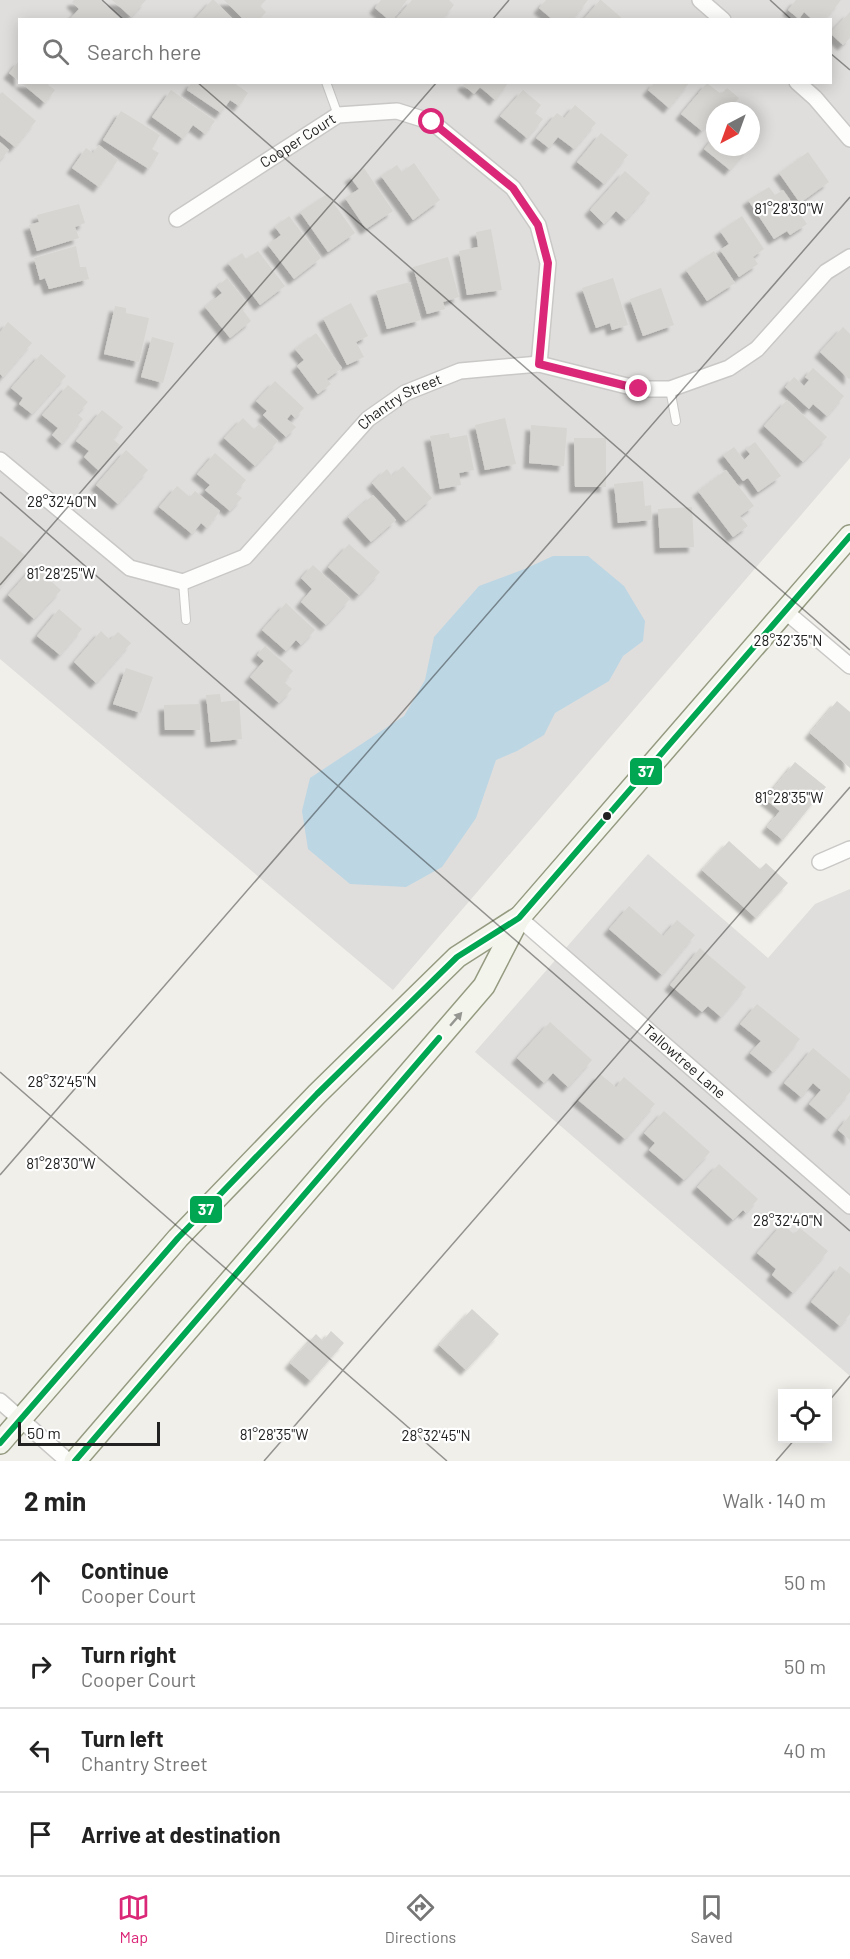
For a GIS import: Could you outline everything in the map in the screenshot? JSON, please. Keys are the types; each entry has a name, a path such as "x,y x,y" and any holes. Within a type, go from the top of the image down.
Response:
{"main road":[{"path":"75,1461 484,986 519,918 850,536"},
{"path":"0,1443 178,1238 317,1094 457,957 519,918"}],"street":[{"path":"700,0 721,18"},
{"path":"799,84 815,98 850,139"},
{"name":"Cooper Court","path":"177,219 338,115 397,111 432,122 513,188 538,225 548,263 539,364"},
{"name":"Chantry Street","path":"183,582 245,557 368,419 405,393 460,371 539,364 639,389 670,389 729,368 757,349 826,272 850,258"},
{"path":"0,460 130,568 183,582"},
{"path":"785,611 850,666"},
{"path":"820,862 850,849"},
{"name":"Tallowtree Lane","path":"519,918 850,1206"},
{"path":"0,1401 68,1461"}],"lane":[{"path":"327,84 338,115"},
{"path":"670,389 676,421"},
{"path":"183,582 186,620"}],"shaded area":[{"path":"0,0 850,0 850,458 393,990 0,659"},
{"path":"648,854 768,958 815,904 850,889 850,1376 475,1052"}],"water":[{"path":"553,556 588,556 624,586 645,621 643,641 623,656 609,681 555,713 544,735 496,760 476,818 442,867 406,887 350,884 308,849 302,811 310,778 404,716 425,680 434,637 479,586"}],"building":[{"path":"74,0 100,0 119,18 71,18 79,9 72,2"},
{"path":"112,0 146,0 131,17"},
{"path":"214,0 232,18 196,18"},
{"path":"224,0 266,0 260,6 266,12 261,18 242,18"},
{"path":"381,0 407,0 394,18 387,18 375,8"},
{"path":"412,0 449,0 454,5 444,18 397,18"},
{"path":"546,0 588,0 574,18 551,18 539,8"},
{"path":"601,0 622,18 585,18"},
{"path":"796,0 841,0 827,18 811,18 804,12 798,18 788,10"},
{"path":"850,12 850,38 843,45 832,35 832,31"},
{"path":"18,62 18,80 9,73"},
{"path":"22,84 49,84 55,90 45,103"},
{"path":"191,84 236,84 248,93 239,106 230,100 221,113 187,90"},
{"path":"507,84 495,100 480,87 474,94 463,85"},
{"path":"653,84 688,84 669,108 648,90"},
{"path":"706,84 721,94 727,88 739,98 735,102 706,102 706,126 702,131 681,114"},
{"path":"171,90 215,121 205,134 193,125 183,139 152,117"},
{"path":"523,90 541,105 535,113 543,119 527,138 500,116"},
{"path":"2,92 36,121 15,147 0,135 0,94"},
{"path":"575,105 596,123 574,149 558,137 549,148 536,138 557,113 564,118"},
{"path":"121,111 160,135 152,149 159,153 149,169 103,140"},
{"path":"601,133 628,155 604,184 577,162"},
{"path":"0,142 9,150 0,160"},
{"path":"99,145 118,160 99,187 72,168 86,148 93,153"},
{"path":"808,152 829,182 800,203 779,173"},
{"path":"713,156 742,156 730,170"},
{"path":"414,163 440,200 413,220 381,176 397,165 402,172"},
{"path":"364,168 393,211 366,229 345,198 359,189 350,177"},
{"path":"625,171 650,193 626,220 616,211 604,224 590,210"},
{"path":"769,187 775,195 783,190 807,224 790,235 787,231 774,239 748,200"},
{"path":"327,194 355,233 328,252 300,212"},
{"path":"79,204 85,223 75,227 79,238 37,251 29,225 39,222 37,215"},
{"path":"289,216 321,258 294,279 268,245 281,235 275,227"},
{"path":"742,216 764,249 753,257 758,264 739,277 720,250 729,244 720,231"},
{"path":"491,229 502,290 467,295 459,251 478,247 476,232"},
{"path":"76,246 80,267 86,267 89,279 49,289 45,278 40,280 34,258"},
{"path":"258,251 285,286 260,305 228,263 242,253 246,259"},
{"path":"714,251 735,283 707,301 686,270"},
{"path":"448,257 459,297 443,302 445,309 427,314 413,267"},
{"path":"227,278 248,304 242,309 251,321 230,338 205,307 222,293 217,287"},
{"path":"613,278 628,325 612,330 610,323 596,328 582,288"},
{"path":"410,282 421,320 387,329 376,291"},
{"path":"661,288 674,325 643,336 630,299"},
{"path":"351,303 368,336 356,342 364,357 347,365 323,318"},
{"path":"115,306 126,308 126,313 149,318 139,362 104,354"},
{"path":"8,322 32,343 3,377 0,374 0,332"},
{"path":"843,327 850,334 849,379 820,352"},
{"path":"316,333 342,368 327,379 331,384 318,394 297,366 304,360 295,349"},
{"path":"152,337 174,343 163,383 141,377"},
{"path":"41,354 66,376 32,414 19,404 23,398 11,388"},
{"path":"813,368 844,396 827,416 813,404 809,409 785,387 794,377 804,386 809,380 805,377"},
{"path":"275,381 304,408 295,418 291,414 287,419 296,427 286,437 263,415 267,411 256,401"},
{"path":"68,385 88,402 77,414 83,419 62,444 52,435 58,428 42,415"},
{"path":"787,400 827,437 803,462 764,426"},
{"path":"102,410 123,427 113,439 120,445 99,471 84,457 89,451 76,441"},
{"path":"243,418 254,429 259,424 278,441 255,466 224,438"},
{"path":"505,418 516,464 485,470 475,425"},
{"path":"531,425 567,428 564,466 529,463"},
{"path":"449,433 450,438 467,435 474,470 459,473 461,485 440,489 430,436"},
{"path":"574,438 606,438 606,487 575,487"},
{"path":"755,442 781,476 758,492 748,478 743,481 723,455 734,447 744,460 750,454 746,449"},
{"path":"126,450 148,470 118,504 96,485"},
{"path":"215,453 246,480 235,493 242,498 230,511 205,490 210,485 197,474"},
{"path":"403,466 432,498 406,521 372,483 387,469 392,476"},
{"path":"726,470 754,506 740,516 748,526 733,537 698,491"},
{"path":"643,481 645,506 651,505 652,520 618,523 614,484"},
{"path":"177,486 190,497 195,491 220,511 207,528 201,523 192,534 159,507"},
{"path":"373,495 396,520 371,542 348,517"},
{"path":"692,507 694,547 660,548 658,509"},
{"path":"0,537 26,556 0,588"},
{"path":"349,544 380,572 359,595 328,567"},
{"path":"313,565 350,599 326,625 301,602 312,589 301,578"},
{"path":"34,566 61,590 34,619 8,595"},
{"path":"286,603 315,630 301,645 296,640 286,651 262,630"},
{"path":"59,609 82,629 60,655 37,636"},
{"path":"101,631 110,640 118,632 131,643 96,683 74,662"},
{"path":"265,646 293,671 284,682 292,689 279,703 250,677 264,661 257,655"},
{"path":"126,668 153,677 141,713 113,704"},
{"path":"220,694 221,702 239,700 242,739 211,742 206,695"},
{"path":"837,701 850,712 850,768 810,733"},
{"path":"200,704 200,730 165,730 164,705"},
{"path":"795,762 826,787 783,840 767,827 780,811 765,799"},
{"path":"729,841 760,869 766,863 788,883 756,918 702,870"},
{"path":"629,906 663,936 677,920 695,935 662,975 609,929"},
{"path":"700,948 746,987 721,1017 708,1006 702,1012 670,985"},
{"path":"757,1004 800,1039 773,1072 750,1053 761,1041 740,1024"},
{"path":"550,1022 592,1060 568,1087 553,1073 544,1083 517,1058"},
{"path":"813,1048 850,1079 850,1092 827,1119 809,1104 821,1090 813,1083 801,1097 784,1083"},
{"path":"600,1074 616,1087 624,1077 655,1104 625,1139 578,1100"},
{"path":"664,1111 710,1152 684,1180 649,1150 655,1143 644,1133"},
{"path":"850,1115 850,1140 838,1130"},
{"path":"719,1164 758,1199 746,1213 743,1210 733,1220 697,1187"},
{"path":"782,1224 794,1234 800,1228 828,1251 793,1293 772,1275 776,1269 757,1253"},
{"path":"840,1266 850,1274 850,1314 840,1326 811,1302"},
{"path":"472,1309 499,1334 466,1370 439,1345"},
{"path":"331,1331 344,1343 311,1381 290,1363 316,1334 323,1341"}],"transit line":[{"name":"37","path":"0,1443 178,1238 317,1094 457,957 519,918 850,536"},
{"name":"37","path":"75,1461 439,1038"}],"route":[{"path":"432,122 513,188 538,225 548,263 539,364 639,389"}]}
